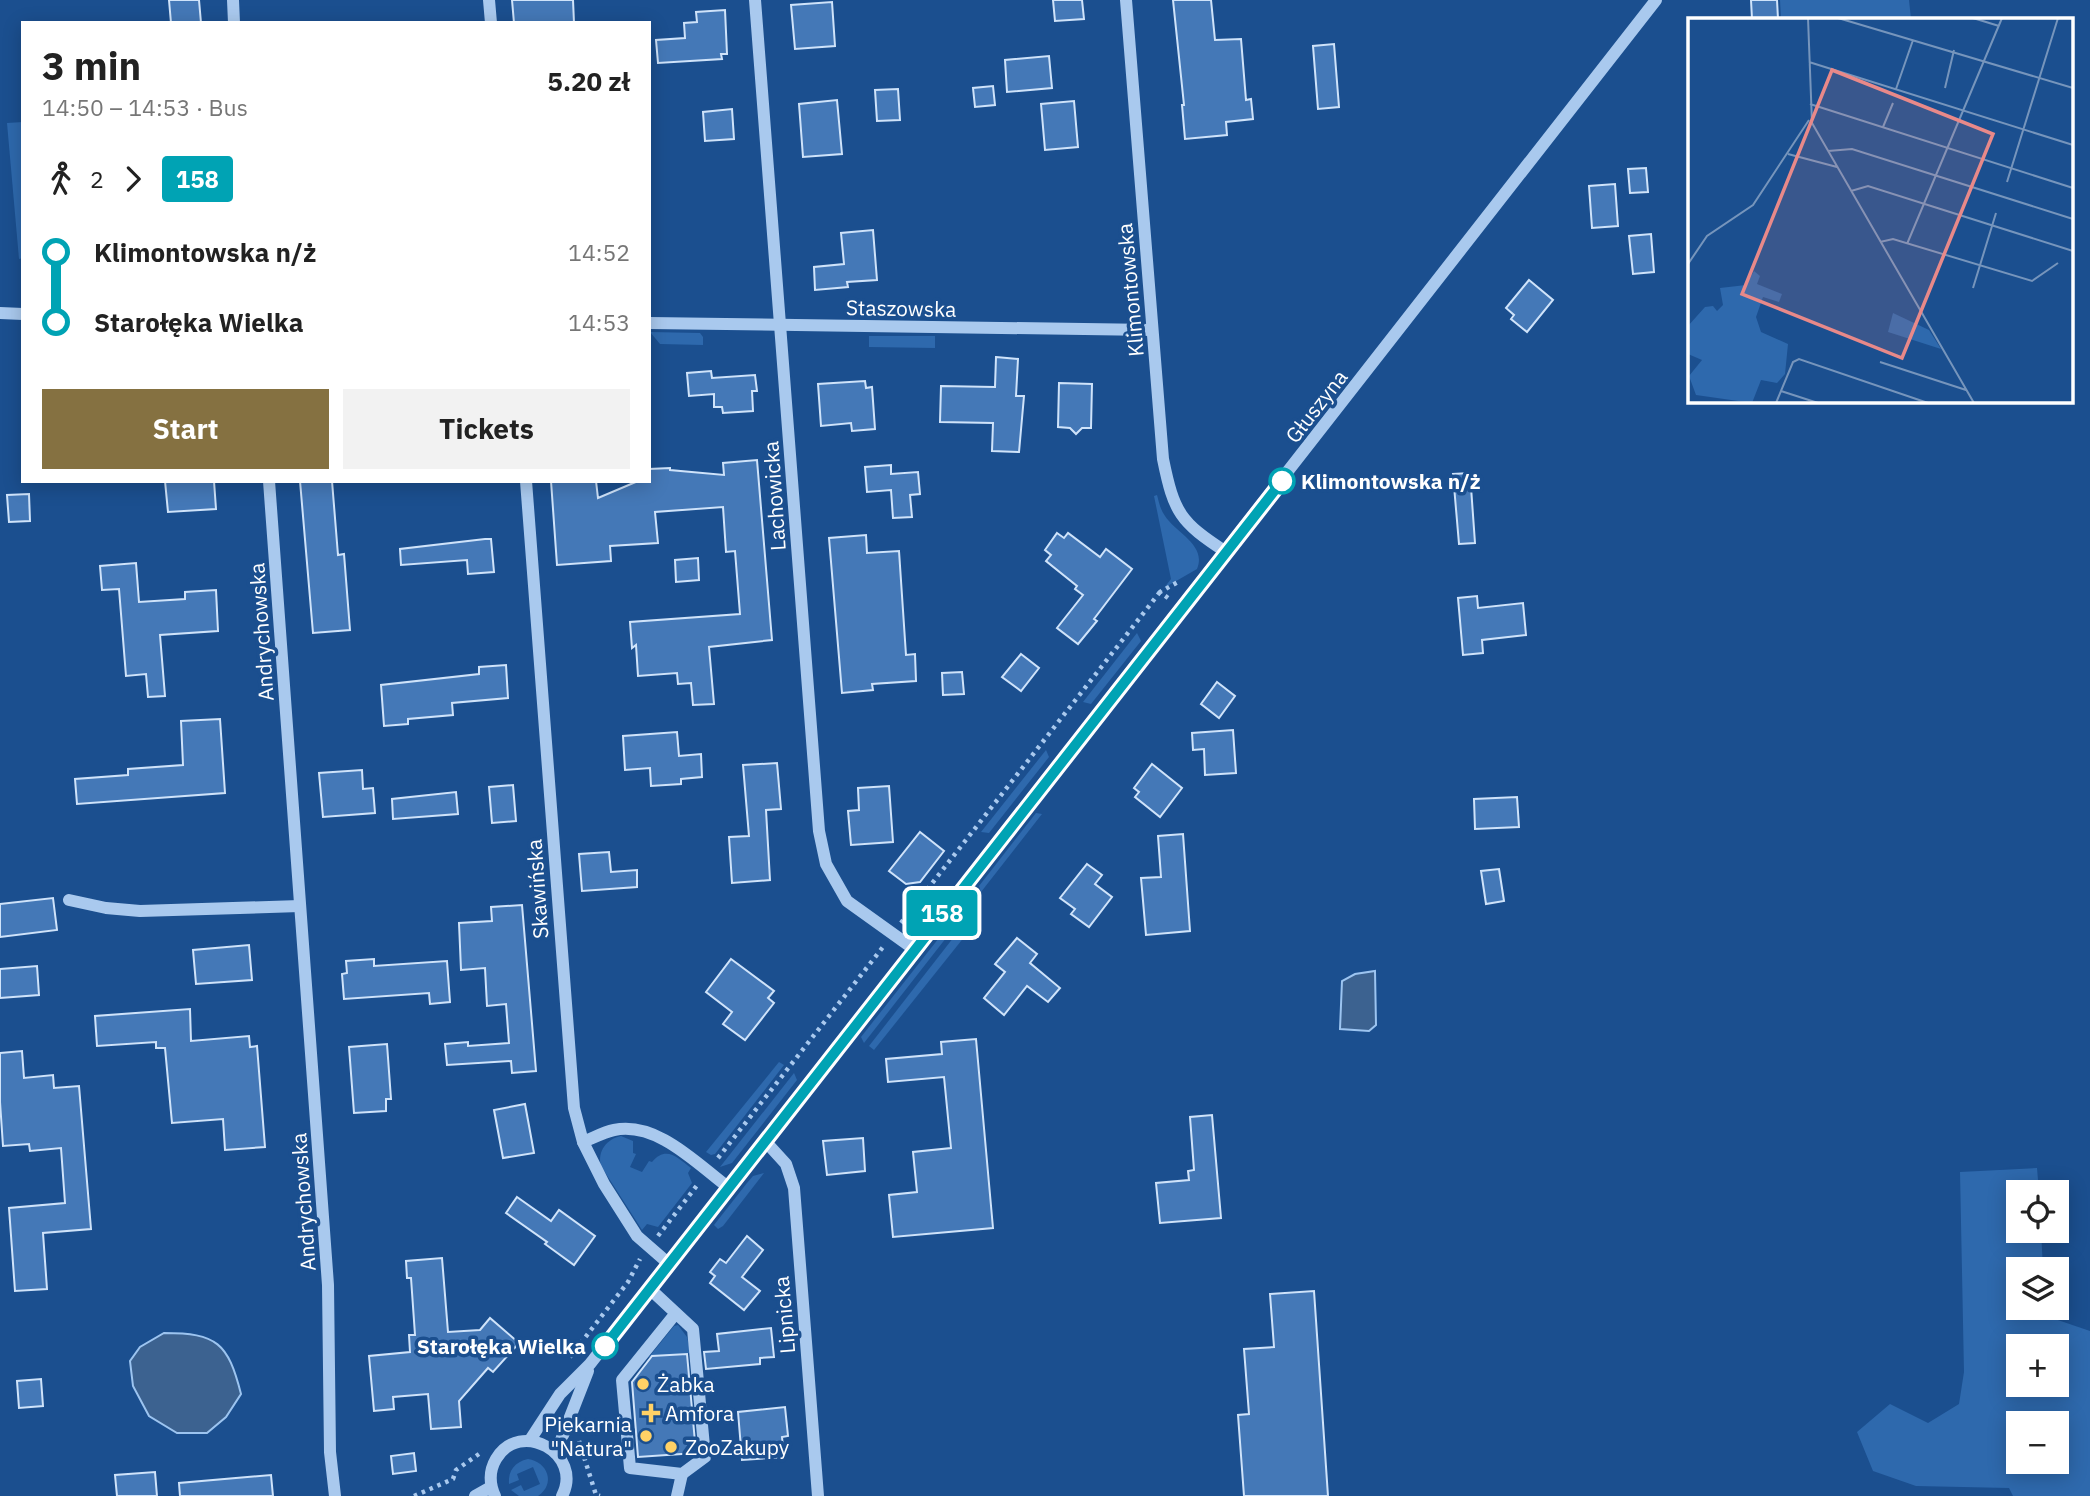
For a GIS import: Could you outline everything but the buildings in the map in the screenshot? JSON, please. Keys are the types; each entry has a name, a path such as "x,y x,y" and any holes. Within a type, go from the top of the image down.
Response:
{"street":[{"path":"233,0 234,21"},
{"path":"489,0 491,21"},
{"name":"Lachowicka","path":"755,0 819,831 826,864 847,901 914,949"},
{"name":"Klimontowska","path":"1126,0 1163,458 1172,498 1179,513 1192,528 1226,552"},
{"name":"Głuszyna","path":"530,1440 560,1394 590,1364 650,1289 1657,0"},
{"path":"0,313 21,314"},
{"name":"Staszowska","path":"651,323 1152,330"},
{"name":"Andrychowska","path":"270,483 328,1285 330,1452 335,1496"},
{"name":"Skawińska","path":"526,483 574,1108 583,1142 604,1184 632,1230 668,1263"},
{"path":"69,900 140,911 300,906"},
{"path":"583,1142 612,1130 626,1128 648,1133 674,1146 728,1187"},
{"name":"Lipnicka","path":"765,1141 786,1164 794,1188 818,1496"},
{"path":"650,1289 693,1329 705,1457 682,1474 677,1496"},
{"path":"676,1313 622,1380 630,1468 682,1474"},
{"name":"Głuszyna","path":"556,1452 590,1364"},
{"path":"475,1496 493,1492 493,1464 499,1454 518,1442 530,1440 544,1444 556,1452 566,1471 567,1494"}],"path":[{"path":"569,1358 628,1282 650,1247 1160,592"},
{"path":"576,1429 590,1479 596,1495 600,1496"},
{"path":"414,1496 453,1479"}],"shaded area":[{"path":"1780,0 1909,0 1911,18 1781,18"},
{"path":"21,122 19,259 7,123"},
{"path":"651,332 700,333 703,337 703,345 660,344"},
{"path":"869,336 935,336 935,348 869,347"},
{"path":"1157,495 1163,513 1194,546 1199,561 1197,569 1164,588 1171,579 1154,496"},
{"path":"1137,633 1141,641 1091,704 1083,702"},
{"path":"1046,750 1049,757 989,833 981,832"},
{"path":"1036,813 1042,814 981,892 979,886"},
{"path":"964,924 965,936 874,1050 869,1046"},
{"path":"946,929 946,938 864,1043 861,1037"},
{"path":"1375,971 1376,1025 1369,1031 1340,1029 1342,981 1355,974"},
{"path":"779,1062 784,1065 715,1154 706,1152"},
{"path":"794,1073 797,1080 732,1163 720,1167"},
{"path":"621,1136 633,1141 633,1153 636,1154 630,1167 642,1172 649,1161 667,1154 677,1157 691,1168 688,1173 692,1183 658,1227 647,1224 642,1230 601,1166 600,1155 604,1146"},
{"path":"2037,1168 2038,1180 2006,1180 2006,1243 2042,1243 2042,1257 2006,1257 2006,1320 2058,1320 2090,1331 2090,1496 2013,1496 2009,1488 1916,1486 1873,1471 1857,1432 1890,1404 1928,1423 1959,1404 1964,1372 1960,1172"},
{"path":"764,1173 718,1229 714,1225 747,1183 753,1176"},
{"path":"678,1325 687,1337 691,1353 649,1357 674,1326"},
{"path":"164,1333 197,1335 208,1339 218,1344 231,1363 241,1394 226,1417 207,1433 177,1433 149,1416 133,1386 130,1361 140,1347"},
{"path":"528,1459 541,1464 547,1474 547,1486 538,1496 519,1496 511,1490 521,1485 524,1491 540,1484 533,1467 517,1474 519,1480 509,1484 513,1467"}],"bus line":[{"name":"158","path":"605,1346 1282,481"}],"place":[{"name":"Klimontowska n/ż","path":"1282,481"},
{"name":"Starołęka Wielka","path":"605,1346"},
{"name":"Żabka","path":"643,1384"},
{"name":"Amfora","path":"651,1413"},
{"name":"Piekarnia \"Natura\"","path":"646,1436"},
{"name":"ZooZakupy","path":"671,1447"}]}
